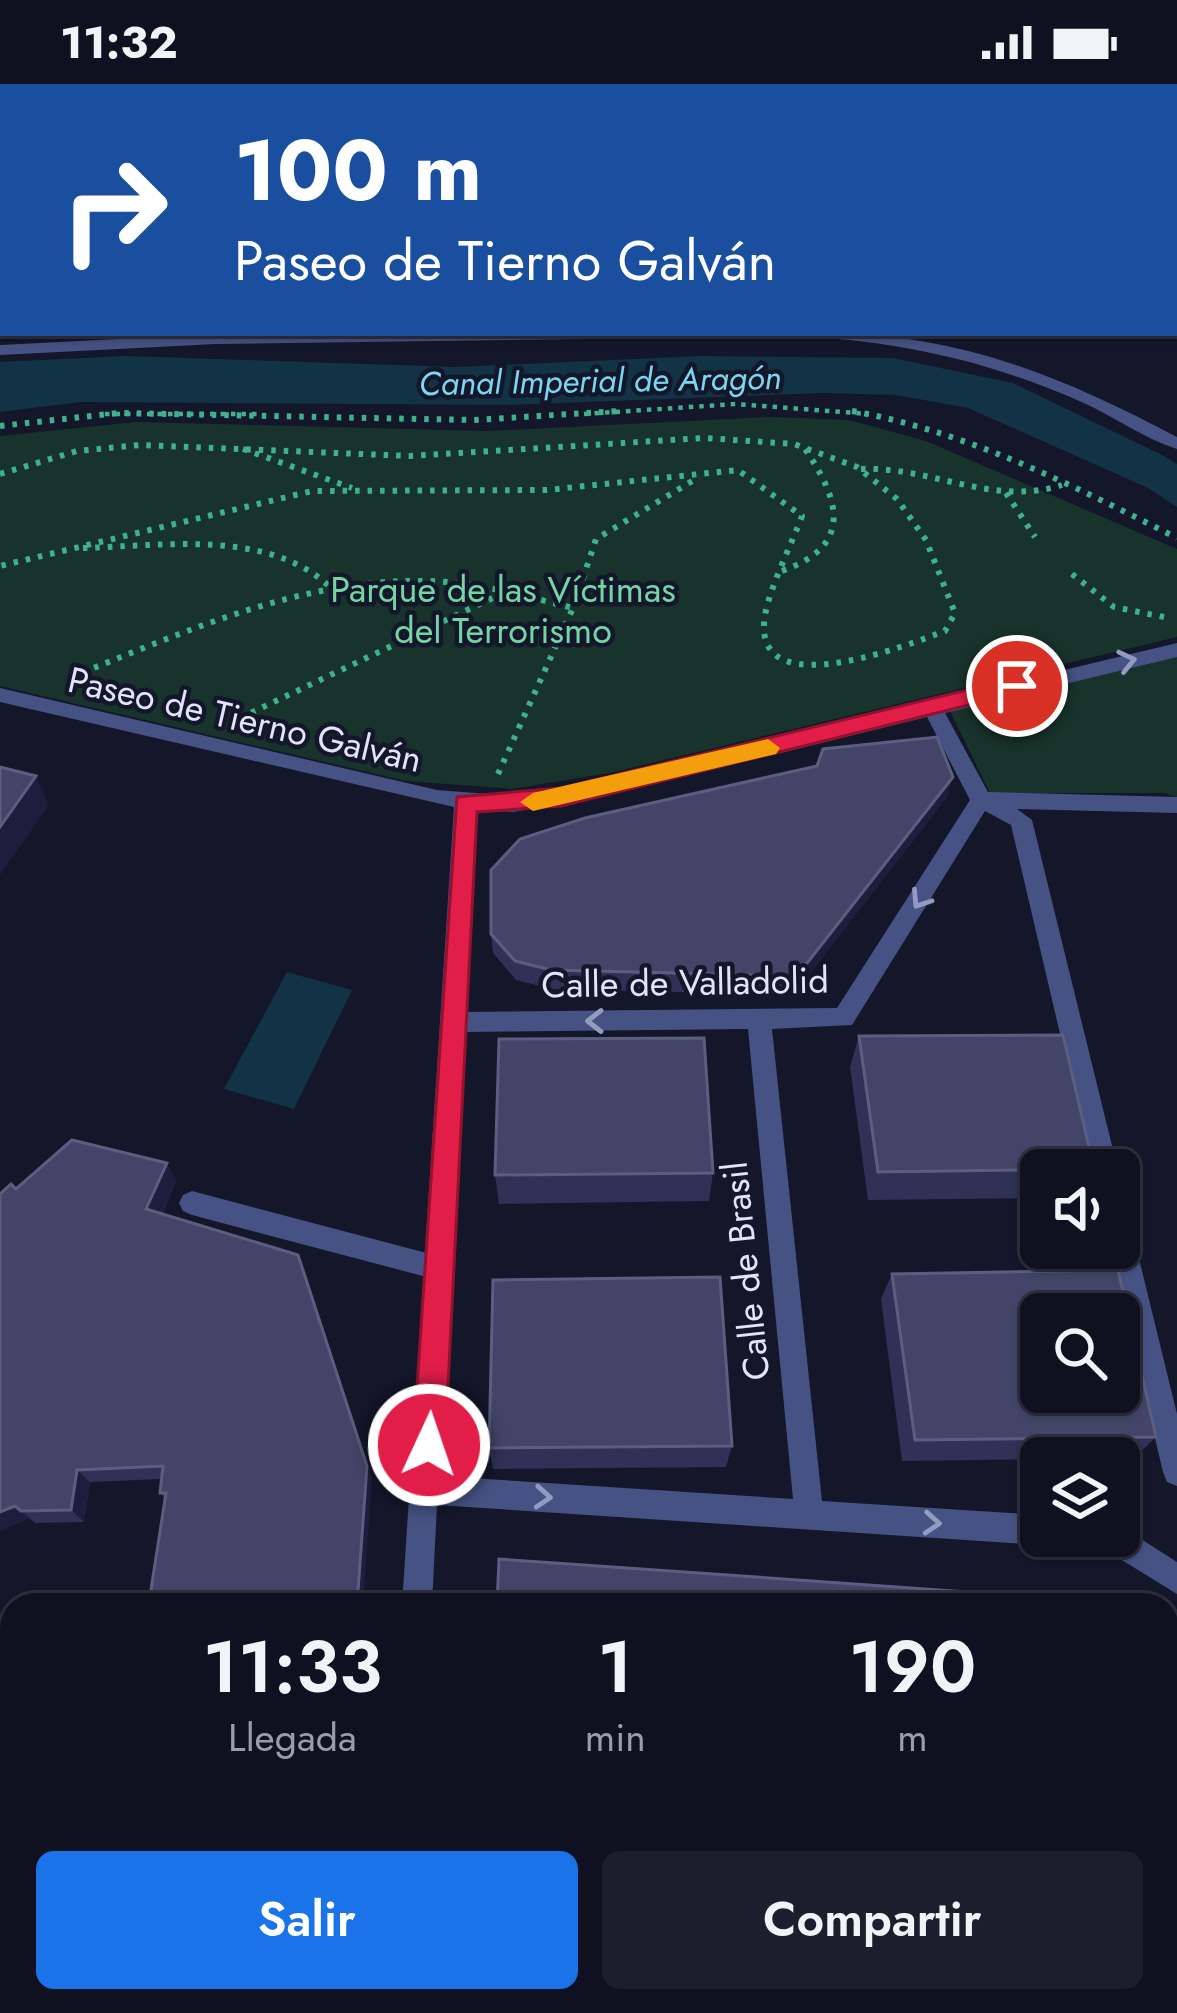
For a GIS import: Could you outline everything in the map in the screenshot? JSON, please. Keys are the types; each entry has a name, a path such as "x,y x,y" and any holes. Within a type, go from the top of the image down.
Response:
{"street":[{"path":"0,350 216,339 442,336"},
{"path":"914,336 1048,380 1177,444"},
{"name":"Paseo de Tierno Galván","path":"0,695 465,803 561,797 931,705 1177,650"},
{"path":"931,705 981,800 1021,820 1100,1149"},
{"path":"981,800 1167,800 1177,805"},
{"name":"Calle de Valladolid","path":"453,1022 844,1018 981,800"},
{"path":"418,1593 465,803"},
{"name":"Calle de Brasil","path":"759,1019 809,1515"},
{"path":"192,1203 438,1268"},
{"path":"1128,1269 1177,1472"},
{"path":"427,1490 1020,1529"},
{"path":"1140,1556 1177,1579"}],"path":[{"path":"0,426 121,412 474,420 789,407 889,417 1064,485 1177,538"},
{"path":"0,474 84,450 127,445 343,456 481,454 698,441 804,448 861,469 904,503 925,534 950,596 954,623 920,640 824,666 791,665 777,656 764,635 802,516 738,470 547,490 312,491 0,566"},
{"path":"242,448 356,491"},
{"path":"782,571 810,558 829,535 833,517 833,493 804,448"},
{"path":"861,469 884,465 1005,492 1048,493 1064,485"},
{"path":"496,778 573,608 596,539 705,473"},
{"path":"1005,492 1035,537"},
{"path":"70,548 243,550 306,564 333,590"},
{"path":"1072,574 1114,607 1177,618"},
{"path":"59,682 209,624 333,590 423,581 505,591 573,608"},
{"path":"229,724 316,677 505,591"}],"green space":[{"name":"Parque de las Víctimas del Terrorismo","path":"769,417 849,420 926,441 1177,549 1177,637 610,773 512,789 406,781 0,686 0,436 136,422 486,431"},
{"path":"1177,650 1177,798 1165,793 990,793 945,701"}],"water":[{"name":"Canal Imperial de Aragón","path":"125,356 456,367 700,356 893,358 1013,383 1164,456 1177,464 1177,507 1148,488 968,408 896,395 824,393 508,405 81,402 0,412 0,362"},
{"path":"287,972 352,990 294,1109 224,1089"}],"building":[{"path":"937,737 953,777 797,976 551,970 515,961 491,934 491,870 520,839 585,818 817,766 823,749"},
{"path":"0,767 36,776 0,827"},
{"path":"1063,1035 1089,1149 1020,1149 1020,1170 878,1172 859,1036"},
{"path":"704,1038 713,1173 495,1175 499,1039"},
{"path":"72,1140 167,1163 146,1209 298,1255 367,1466 358,1593 150,1593 166,1493 160,1493 163,1466 77,1470 71,1510 21,1511 15,1506 0,1512 0,1194 11,1184 16,1189"},
{"path":"1118,1270 1123,1293 1020,1293 1020,1413 1140,1413 1140,1367 1156,1437 915,1440 892,1274"},
{"path":"720,1277 732,1446 489,1448 493,1280"},
{"path":"499,1559 983,1593 498,1593"}],"slow traffic":[{"path":"533,802 768,748"}],"route":[{"path":"429,1445 465,803 513,804 561,797 1017,686"}]}
